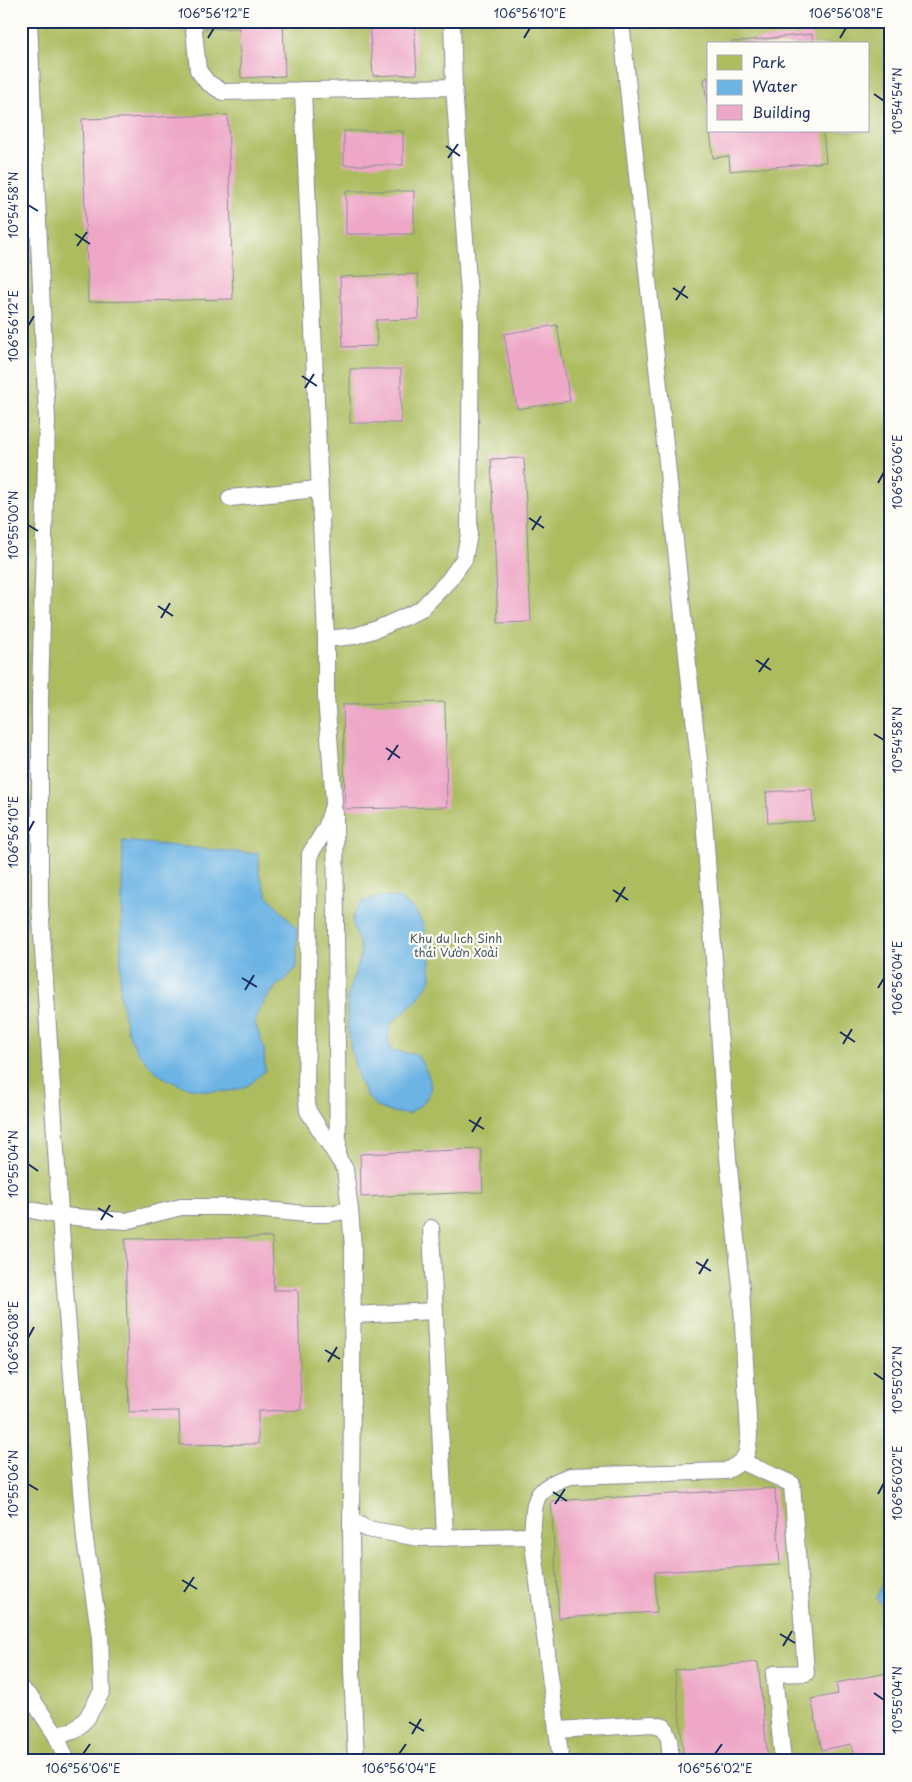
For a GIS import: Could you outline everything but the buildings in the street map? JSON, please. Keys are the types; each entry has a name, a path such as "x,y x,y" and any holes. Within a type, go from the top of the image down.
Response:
{"lane":[{"path":"29,21 47,420 40,699 40,904 85,1540 100,1636 102,1691 87,1718 74,1730 56,1735"},
{"path":"193,21 198,70 207,82 223,92 454,87"},
{"path":"326,639 355,636 376,630 420,610 449,580 464,559 469,535 471,322 454,87 452,21"},
{"path":"561,1761 532,1536 535,1507 539,1492 555,1481 570,1476 726,1471 742,1462 748,1454 749,1436 741,1288 728,1158 703,808 621,21"},
{"path":"303,90 318,489 326,639 326,697 334,802 338,1158"},
{"path":"230,498 318,489"},
{"path":"334,802 326,828 310,854 306,1091 308,1111 345,1169 353,1247 352,1671 356,1761"},
{"path":"21,1208 61,1216 126,1220 182,1207 232,1207 307,1214 329,1214 350,1210"},
{"path":"432,1228 445,1538"},
{"path":"352,1315 435,1311"},
{"path":"742,1462 792,1484 806,1672 774,1674 783,1761"},
{"path":"352,1520 367,1529 420,1538 532,1536"},
{"path":"21,1689 32,1699 56,1735 67,1761"},
{"path":"558,1730 652,1724 664,1727 669,1739 672,1761"}],"green space":[{"name":"Khu du lịch Sinh thái Vườn Xoài","path":"21,21 891,21 891,1761 21,1761"}],"water":[{"path":"123,841 259,854 259,873 267,895 297,929 297,967 284,981 277,985 258,1011 255,1023 264,1048 265,1071 250,1084 230,1091 218,1092 182,1086 155,1071 136,1049 125,1022 120,994"},
{"path":"382,896 398,898 414,909 423,924 429,951 431,979 417,1000 390,1024 388,1041 392,1050 417,1055 430,1081 429,1094 425,1101 408,1114 385,1110 373,1103 366,1095 356,1069 349,1037 348,997 361,953 353,926 353,917 362,902"},
{"path":"891,1568 891,1613 876,1598"}]}
